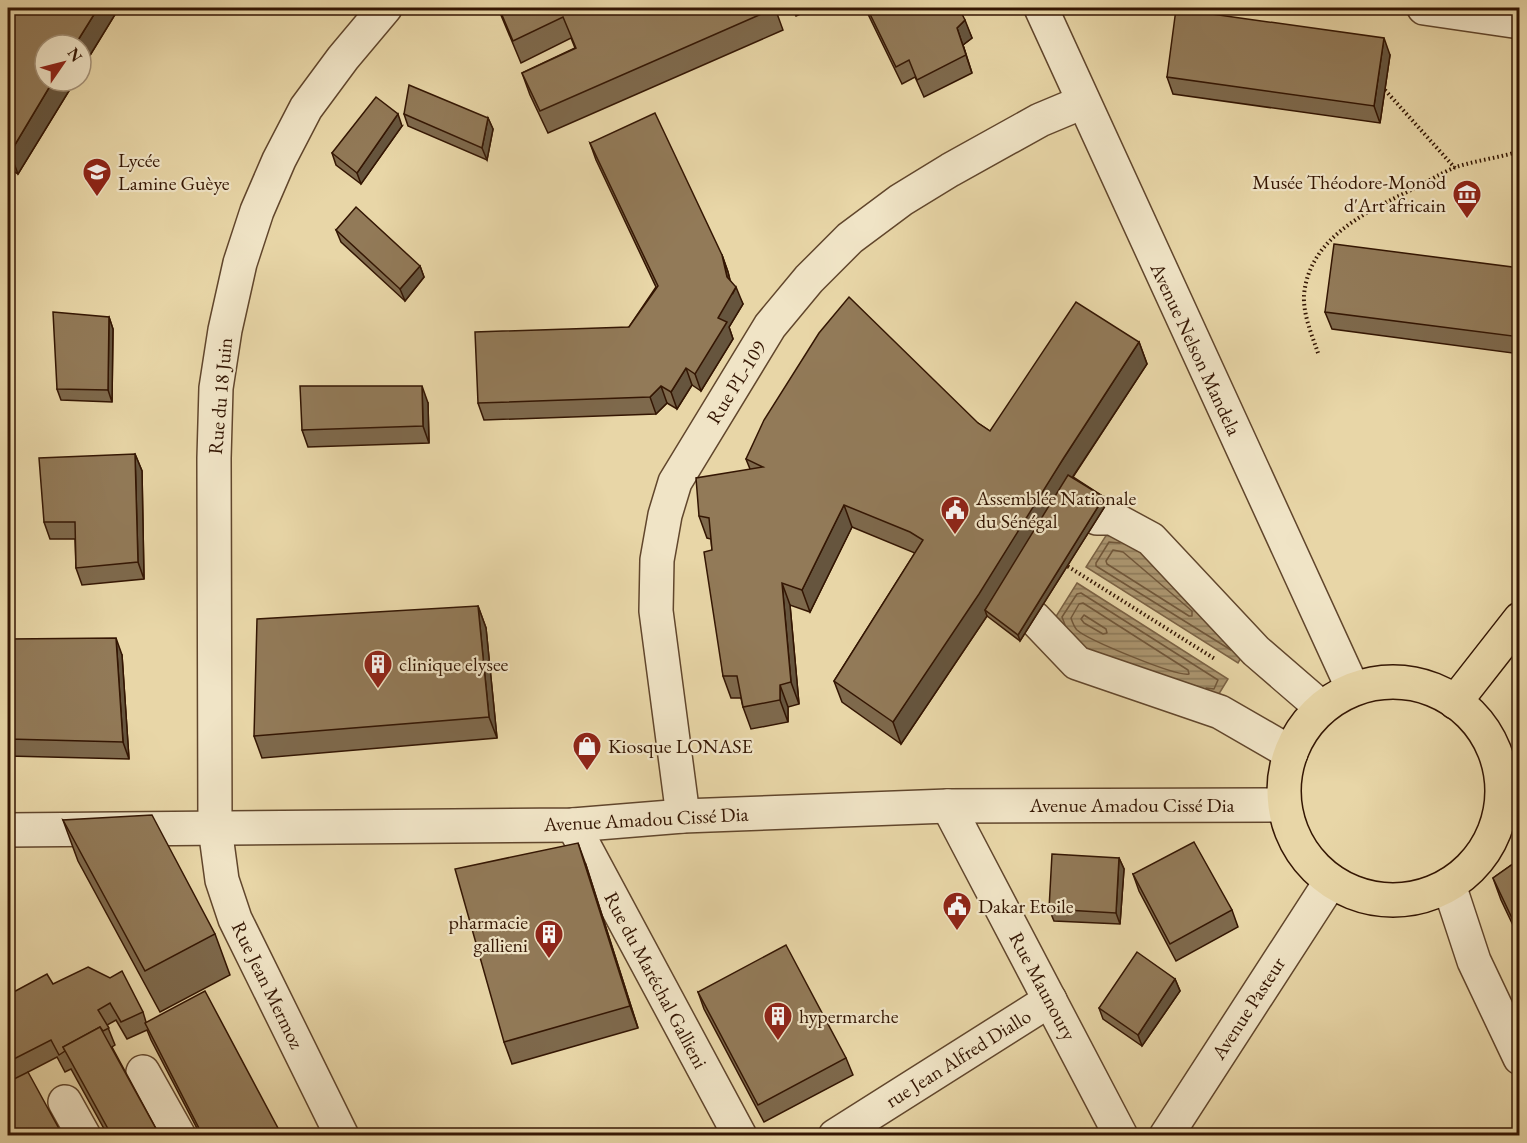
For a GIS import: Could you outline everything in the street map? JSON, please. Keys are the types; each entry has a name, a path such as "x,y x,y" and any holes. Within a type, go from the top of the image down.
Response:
{"main road":[{"path":"1455,702 1520,619"},
{"path":"1372,683 1413,684 1428,688 1455,702 1470,714 1491,745 1509,759 1498,818 1488,845 1472,867 1449,885 1431,894 1410,899 1369,898 1331,881 1319,872 1300,848 1287,820 1284,784 1291,753 1299,735 1322,708 1335,698 1372,683"}],"street":[{"name":"Rue du 18 Juin","path":"216,828 214,458 216,388 225,330 240,263 257,211 279,160 306,108 385,8"},
{"name":"Avenue Nelson Mandela","path":"1041,8 1353,689"},
{"path":"1424,8 1520,22"},
{"name":"Rue PL-109","path":"683,816 656,611 657,560 665,515 675,482 771,326 809,279 850,238 901,200 950,170 1012,134 1083,102"},
{"path":"1097,518 1112,518 1151,539 1256,651 1322,708"},
{"path":"1034,618 1077,663 1220,712 1291,753"},
{"name":"Avenue Amadou Cissé Dia","path":"8,830 573,825 683,816 948,806 1284,805"},
{"name":"Rue Maunoury","path":"948,806 1121,1136"},
{"name":"Rue du Maréchal Gallieni","path":"573,825 740,1136"},
{"name":"Rue Jean Mermoz","path":"216,828 222,880 235,919 342,1136"},
{"name":"Avenue Pasteur","path":"1166,1136 1331,881"},
{"path":"1449,885 1474,961 1520,1058"},
{"name":"rue Jean Alfred Diallo","path":"836,1136 1050,1000"},
{"path":"143,1072 179,1136"},
{"path":"65,1102 84,1136"}],"path":[{"path":"1385,90 1455,168"},
{"path":"1318,353 1305,313 1304,295 1308,278 1317,258 1347,224 1362,214 1455,168 1520,153"},
{"path":"1060,562 1220,662"}],"water":[{"path":"1107,534 1129,539 1245,651 1238,663 1086,567"},
{"path":"1077,583 1228,679 1217,697 1095,655 1067,640 1055,618"}],"building":[{"path":"12,8 98,8 82,33 33,33 33,93 46,93 10,153 8,151 8,15"},
{"path":"499,8 775,8 540,111 522,73 576,48 563,17 513,41"},
{"path":"867,8 959,8 965,20 957,28 966,55 917,80 909,60 896,67"},
{"path":"1176,9 1384,38 1374,106 1167,77"},
{"path":"409,85 488,118 482,148 404,114"},
{"path":"376,97 398,114 357,173 332,153"},
{"path":"655,113 722,255 727,277 736,287 718,318 727,322 695,374 686,368 671,392 661,386 650,397 478,403 475,332 629,327 658,286 590,143"},
{"path":"356,207 420,266 400,289 336,230"},
{"path":"1334,244 1520,268 1520,337 1325,312"},
{"name":"Assemblée Nationale du Sénégal","path":"849,297 978,423 990,431 1076,302 1139,342 979,594 893,722 834,681 923,540 910,532 844,505 802,590 782,583 791,682 780,685 780,700 743,707 737,676 723,676 704,552 712,550 709,518 699,516 696,478 763,467 746,459 764,420 819,333"},
{"path":"53,312 109,317 108,390 57,389"},
{"path":"300,386 422,386 423,426 302,430"},
{"path":"135,454 138,562 76,568 75,522 44,522 39,458"},
{"path":"1068,475 1104,497 1018,635 985,610"},
{"name":"clinique elysee","path":"478,606 489,717 254,736 257,619"},
{"path":"116,638 123,742 8,739 8,639"},
{"path":"152,815 215,934 145,971 63,820"},
{"path":"1194,842 1232,910 1170,944 1133,874"},
{"name":"pharmacie gallieni","path":"578,843 630,1006 504,1042 455,869"},
{"path":"1052,854 1119,858 1116,913 1049,909"},
{"path":"1520,859 1520,935 1493,878"},
{"name":"hypermarche","path":"786,945 846,1058 758,1105 698,992"},
{"path":"1137,952 1175,979 1138,1035 1099,1008"},
{"path":"88,967 110,978 122,971 143,1012 121,1022 110,1003 98,1010 109,1028 103,1031 100,1027 63,1047 65,1051 59,1055 51,1040 8,1062 8,995 47,974 53,984"},
{"path":"205,991 279,1130 269,1136 203,1136 145,1023"},
{"path":"100,1027 160,1136 112,1136 63,1047"},
{"path":"28,1072 63,1136 8,1136 8,1082"}],"place":[{"name":"Lycée Lamine Guèye","path":"97,198"},
{"name":"Musée Théodore-Monod d'Art africain","path":"1467,220"},
{"name":"Assemblée Nationale du Sénégal","path":"955,536"},
{"name":"clinique elysee","path":"378,690"},
{"name":"Kiosque LONASE","path":"587,772"},
{"name":"Dakar Etoile","path":"957,932"},
{"name":"pharmacie gallieni","path":"549,960"},
{"name":"hypermarche","path":"778,1042"}]}
